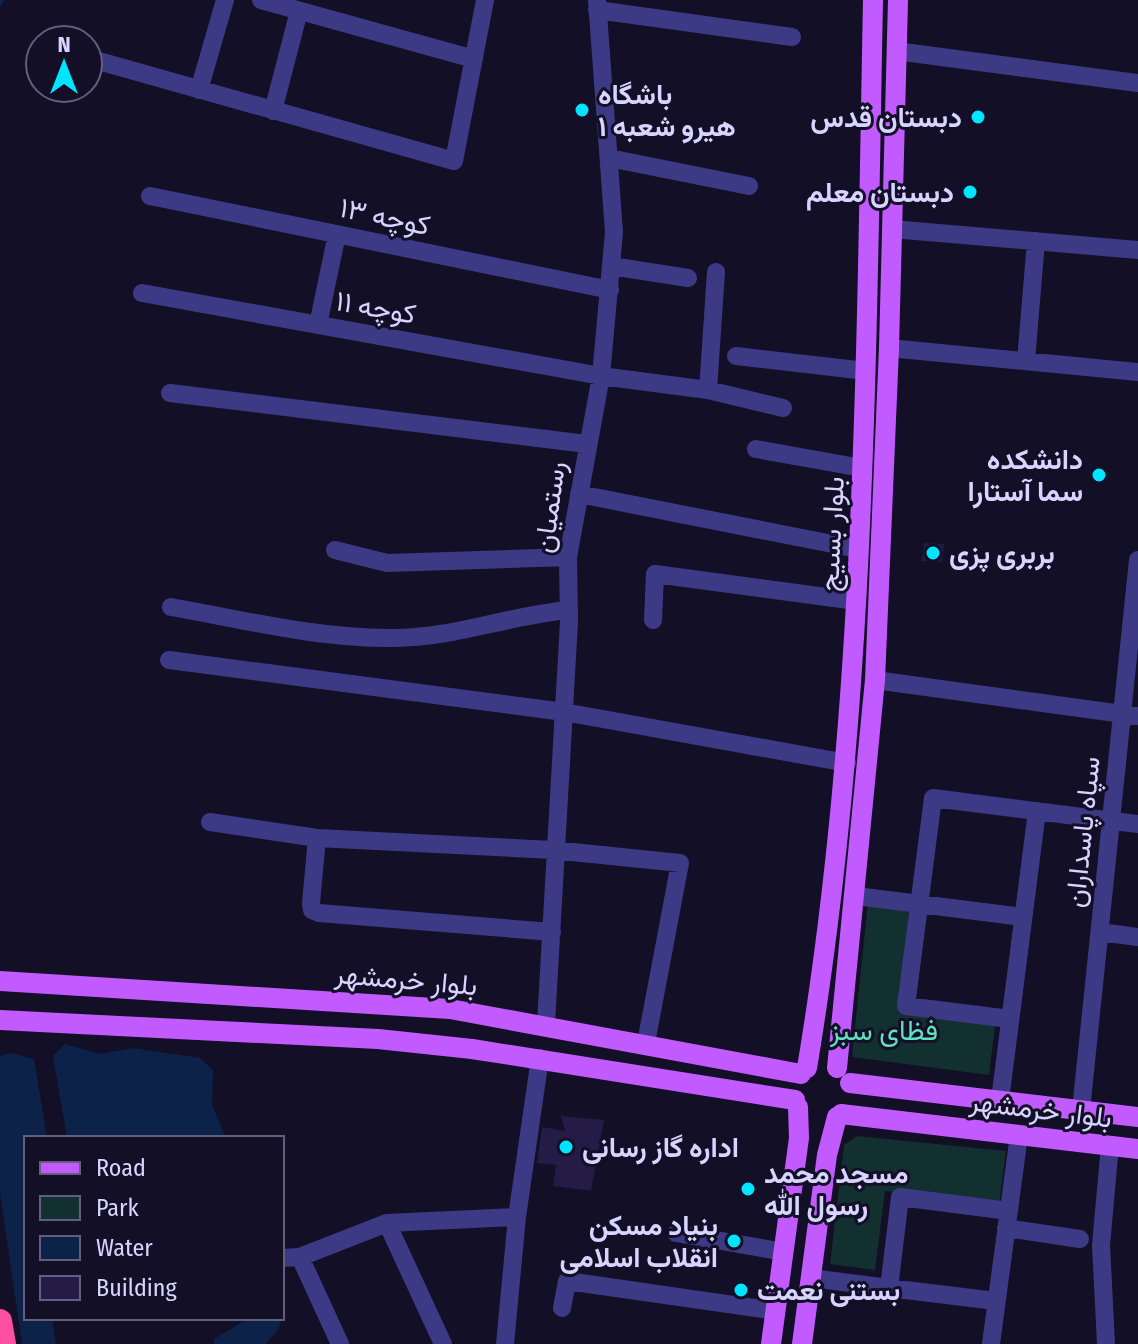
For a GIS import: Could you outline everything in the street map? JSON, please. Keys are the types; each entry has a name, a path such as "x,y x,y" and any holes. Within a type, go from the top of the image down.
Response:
{"highway":[{"path":"0,1321 4,1344"}],"main road":[{"name":"بلوار بسیج","path":"804,1071 847,763 853,675 866,371 873,0"},
{"name":"بلوار بسیج","path":"844,1075 875,680 889,348 898,0"},
{"path":"869,227 892,229"},
{"path":"853,675 875,680"},
{"name":"بلوار خرمشهر","path":"0,981 434,1007 804,1071"},
{"path":"0,1020 378,1039 540,1058 797,1104 820,1121 839,1115"},
{"path":"540,1058 546,1024"},
{"path":"771,1344 799,1138 794,1091 804,1071 822,1064 844,1075 851,1100 839,1115 827,1155 802,1344"},
{"name":"بلوار خرمشهر","path":"844,1075 1000,1100 1138,1117"},
{"name":"بلوار خرمشهر","path":"839,1115 1138,1149"}],"street":[{"path":"199,90 225,0"},
{"path":"261,0 474,59"},
{"path":"104,63 454,161 485,0"},
{"path":"597,5 792,37"},
{"name":"رستمیان","path":"546,1024 553,850 569,610 568,557 601,376 614,232 597,5"},
{"path":"273,111 299,11"},
{"path":"896,51 1138,83"},
{"path":"609,158 749,186"},
{"name":"کوچه ۱۳","path":"150,196 610,290"},
{"path":"892,229 1138,250"},
{"path":"318,325 337,234"},
{"path":"1026,361 1036,241"},
{"path":"611,266 688,278"},
{"path":"708,390 716,272"},
{"name":"کوچه ۱۱","path":"142,293 601,376 708,390 783,408"},
{"path":"889,348 1138,372"},
{"path":"736,356 866,371"},
{"path":"170,393 587,444"},
{"path":"756,449 862,468"},
{"path":"579,494 858,549"},
{"path":"335,550 387,563 568,557"},
{"name":"سپاه پاسداران","path":"1081,1110 1111,820 1130,715 1138,560"},
{"path":"653,620 655,574 856,601"},
{"path":"171,607 286,627 394,638 468,630 569,610"},
{"path":"169,660 564,712 847,763"},
{"path":"875,680 1130,715"},
{"path":"1010,1019 906,1006 933,798 1138,824"},
{"path":"1000,1100 1037,811"},
{"path":"210,822 317,838 553,850 680,863 646,1043"},
{"path":"317,838 311,903 312,910 319,913 552,932"},
{"path":"856,896 1023,917"},
{"path":"1100,932 1138,937"},
{"path":"505,1344 517,1217 540,1058"},
{"path":"991,1344 1019,1135"},
{"path":"1106,1344 1101,1245 1110,1145"},
{"path":"889,1288 900,1197 1080,1239"},
{"path":"340,1344 291,1258 387,1223 517,1217"},
{"path":"387,1223 443,1344"},
{"path":"676,1233 784,1252"},
{"path":"811,1278 996,1301"},
{"path":"562,1308 567,1281 776,1311"}],"green space":[{"name":"فظای سبز","path":"868,902 909,909 901,1006 995,1026 989,1075 852,1057"},
{"path":"857,1136 1006,1151 999,1205 885,1191 875,1270 830,1264 844,1145"}],"water":[{"path":"65,1044 100,1054 133,1048 200,1058 213,1070 212,1105 225,1136 67,1136 53,1056"},
{"path":"11,1053 34,1059 47,1136 24,1136 24,1320 52,1320 56,1344 22,1344 0,1193 0,1056"},
{"path":"246,1320 281,1320 279,1328 266,1344 214,1344 214,1339"}],"building":[{"name":"بربری پزی","path":"924,543 944,544 942,562 922,561"},
{"name":"اداره گاز رسانی","path":"561,1116 604,1120 591,1191 553,1186 556,1165 537,1163 542,1127 565,1131"}],"waterway":[{"path":"0,4 2,0"}],"place":[{"name":"باشگاه هیرو شعبه ۱","path":"582,110"},
{"name":"دبستان قدس","path":"978,117"},
{"name":"دبستان معلم","path":"970,192"},
{"name":"دانشکده سما آستارا","path":"1099,475"},
{"name":"بربری پزی","path":"933,553"},
{"name":"اداره گاز رسانی","path":"566,1147"},
{"name":"مسجد محمد رسول الله","path":"748,1189"},
{"name":"بنیاد مسکن انقلاب اسلامی","path":"734,1241"},
{"name":"بستنی نعمت","path":"741,1290"}]}
